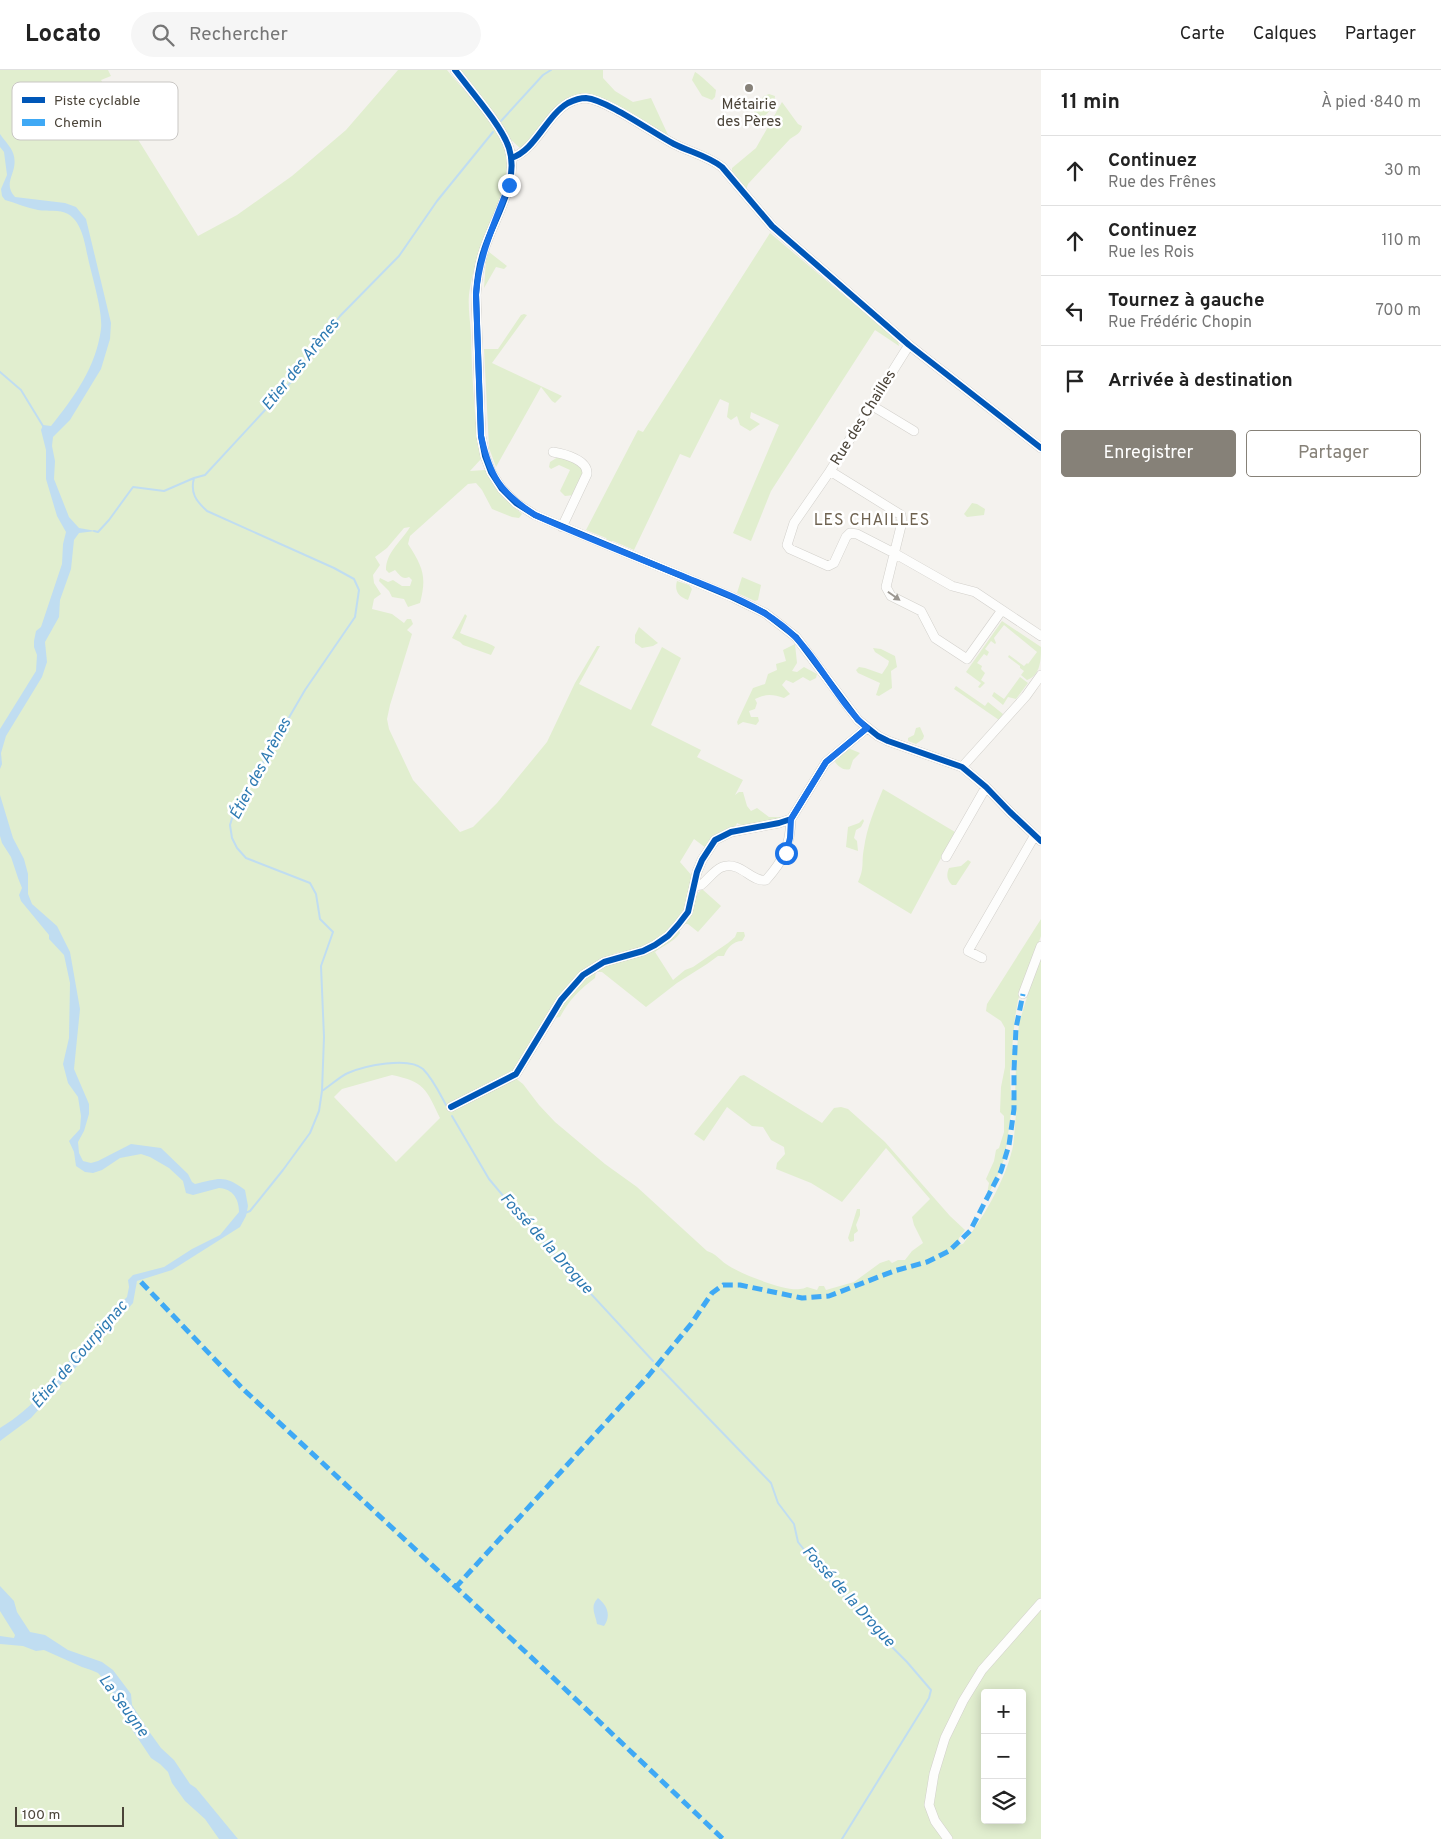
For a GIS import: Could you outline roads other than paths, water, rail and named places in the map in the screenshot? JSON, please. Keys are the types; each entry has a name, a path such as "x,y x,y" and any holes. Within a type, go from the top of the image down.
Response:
{"street":[{"path":"455,70 501,131 512,158 509,185 484,249 476,294 481,436 491,472 502,489 516,503 535,515 732,597 765,613 796,637 858,720 867,728 888,741 962,767 986,787 1038,838 968,951 982,958"},
{"path":"512,158 526,150 553,116 567,104 577,99 587,98 602,104 674,144 716,162 772,226 909,345 1041,448"},
{"name":"Rue des Chailles","path":"894,553 902,522 901,514 830,471 909,345"},
{"path":"871,406 914,431"},
{"path":"554,452 562,453 583,464 588,469 562,526"},
{"path":"830,471 794,523 787,545 790,549 828,566 834,564 850,533 857,534 952,586 975,592 1041,636"},
{"path":"894,553 886,581 888,592 891,596 921,611 935,638 967,659 1002,610"},
{"path":"962,767 1026,696 1041,675"},
{"path":"694,886 701,885 715,871 726,866 736,867 760,880 766,880 786,853 790,838 791,819 826,762 867,728"},
{"path":"946,857 986,787"},
{"path":"451,1107 516,1074 561,1000 571,987 595,966 615,958 643,951 668,936 688,912 702,860 715,840 721,835 742,829 779,823 791,819"},
{"path":"1023,994 1041,946"},
{"path":"948,1839 935,1821 929,1805 934,1774 945,1738 982,1670 1041,1603"}],"water":[{"path":"0,134 9,146 15,160 10,186 11,192 15,197 65,203 76,207 86,219 111,323 110,339 101,369 70,420 53,437 52,446 55,461 54,479 69,517 79,528 96,531 79,533 74,540 71,569 60,600 59,617 45,642 47,662 42,677 6,736 1,753 2,764 0,769 0,729 36,671 37,655 34,641 36,631 41,627 62,564 66,532 57,516 46,479 46,450 41,430 43,425 51,426 83,380 94,356 101,322 99,304 84,240 77,222 65,212 34,209 5,200 2,196 1,189 7,175 4,152 0,147"},
{"name":"Étier de Courpignac","path":"0,795 13,838 24,859 28,874 28,894 32,904 57,926 70,952 80,1009 74,1069 89,1104 89,1114 84,1131 78,1142 79,1153 83,1161 91,1163 98,1161 131,1144 161,1148 188,1174 195,1184 221,1179 238,1185 245,1190 248,1206 246,1216 240,1227 172,1270 137,1281 133,1303 31,1418 0,1441 0,1428 24,1411 34,1401 54,1380 92,1333 127,1297 128,1280 133,1275 164,1267 192,1249 220,1235 239,1212 236,1199 228,1190 219,1188 193,1195 186,1193 183,1181 169,1168 141,1154 120,1158 102,1170 93,1173 85,1172 76,1166 74,1152 69,1141 80,1129 81,1116 78,1097 68,1083 63,1064 69,1038 70,983 64,955 49,939 49,935 21,901 19,895 22,888 11,857 0,836"},
{"name":"La Seugne","path":"0,1586 14,1601 17,1612 30,1632 45,1635 68,1650 102,1662 113,1670 131,1694 132,1705 161,1748 174,1760 190,1784 196,1788 238,1839 219,1839 205,1819 185,1801 172,1783 168,1772 151,1758 133,1731 108,1684 98,1673 44,1650 36,1651 23,1646 0,1644 0,1636 14,1638 15,1635 0,1611"},
{"path":"598,1598 604,1604 608,1615 604,1626 597,1624 594,1611 595,1601"}],"waterway":[{"name":"Étier des Arènes","path":"501,121 543,75 551,70"},
{"name":"Etier des Arènes","path":"94,531 98,532 109,520 133,487 164,491 205,475 291,382 340,316 399,256 437,201 493,132"},
{"path":"0,372 21,390 43,426"},
{"name":"Étier des Arènes","path":"194,478 193,492 207,511 334,568 354,579 359,590 355,617 305,690 234,812 230,825 232,838 237,848 246,858 310,883 316,894 320,919 333,932 321,966 324,1037 322,1091 319,1111 310,1133 250,1211 245,1213"},
{"name":"Fossé de la Drogue","path":"322,1091 341,1077 355,1070 386,1063 408,1063 416,1065 427,1073 446,1105"},
{"name":"Fossé de la Drogue","path":"452,1116 489,1179 531,1229 653,1361"},
{"name":"Fossé de la Drogue","path":"661,1369 771,1483 778,1503 794,1524 798,1542 820,1570 931,1690 929,1698 842,1839"}],"place":[{"name":"Métairie des Pères","path":"749,88"}],"district":[{"name":"LES CHAILLES","path":"872,521"}]}
